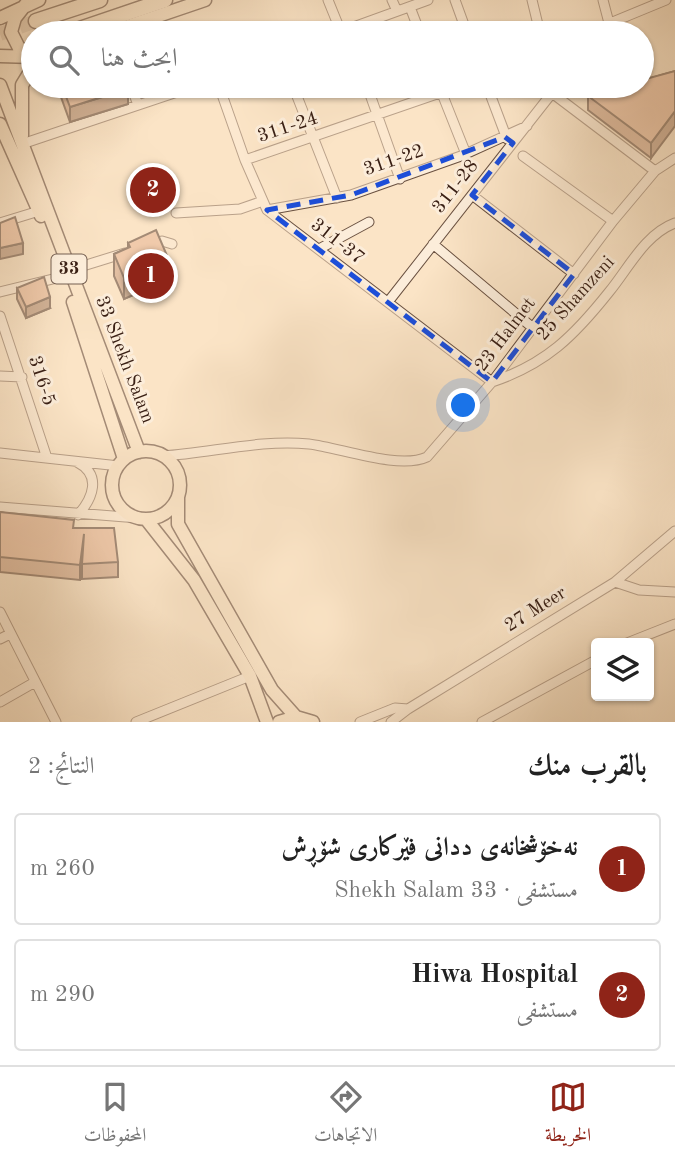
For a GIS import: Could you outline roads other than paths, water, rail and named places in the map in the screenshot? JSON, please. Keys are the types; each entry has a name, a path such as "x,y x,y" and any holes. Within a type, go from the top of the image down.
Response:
{"highway":[{"path":"36,21 100,0"},
{"path":"103,21 164,0"}],"main road":[{"path":"0,18 39,0"},
{"path":"143,21 205,0"},
{"path":"0,6 26,4"},
{"path":"21,49 16,46 11,32 15,18 26,4"},
{"path":"0,56 21,55"},
{"name":"33 Shekh Salam","path":"0,85 67,273 121,463"},
{"path":"22,98 22,144"},
{"name":"33 Shekh Salam","path":"0,124 67,273 139,452"},
{"path":"0,141 18,166"},
{"name":"33 Shekh Salam","path":"163,456 139,452 121,463 113,481 114,497 123,510 142,519 194,580 250,676 267,722"},
{"path":"163,456 178,474 178,524 272,690 296,717 313,722"},
{"path":"142,519 162,516 178,498"},
{"path":"279,722 296,717"}],"street":[{"path":"328,0 338,21"},
{"path":"392,0 397,11"},
{"path":"371,21 428,0"},
{"path":"455,0 463,21"},
{"path":"532,0 537,21"},
{"path":"603,0 608,21"},
{"path":"614,21 666,0"},
{"path":"410,6 416,21"},
{"path":"135,98 138,105"},
{"path":"22,144 159,98"},
{"name":"311-37","path":"223,98 245,160 265,205 318,249 492,382"},
{"path":"298,98 337,198"},
{"path":"371,98 400,178"},
{"name":"311-24","path":"245,160 378,116 419,98"},
{"path":"444,98 466,154"},
{"path":"492,98 509,140"},
{"name":"311-22","path":"176,213 337,198 509,140 527,126 548,98"},
{"path":"559,98 655,171"},
{"name":"311-28","path":"388,302 472,195 509,140"},
{"path":"523,156 613,221"},
{"name":"23 Halmet","path":"163,456 291,443 415,461 432,453 492,382 613,221 655,171 675,158"},
{"path":"472,195 574,274"},
{"path":"0,223 39,211"},
{"path":"318,249 369,222"},
{"name":"25 Shamzeni","path":"492,382 538,363 560,348 648,241 675,223"},
{"path":"0,292 162,241 172,244"},
{"path":"433,244 533,328"},
{"name":"316-5","path":"0,316 47,458"},
{"path":"0,376 22,377"},
{"path":"0,453 121,463"},
{"path":"75,461 87,468 93,484 90,500 78,515"},
{"path":"0,507 142,519"},
{"name":"27 Meer","path":"391,722 615,582 675,531"},
{"path":"615,582 639,590 675,592"},
{"path":"0,612 56,722"},
{"path":"640,638 675,624"},
{"path":"0,639 10,634"},
{"path":"482,722 591,663"},
{"path":"136,722 250,676"},
{"path":"0,702 35,682"},
{"name":"27 Meer","path":"360,722 395,709 408,709"}],"tunnel":[{"path":"0,34 21,26"}],"place":[{"name":"Hiwa Hospital","path":"153,190"},
{"name":"نەخۆشخانەی ددانی فێرکاری شۆڕش","path":"151,276"}]}
